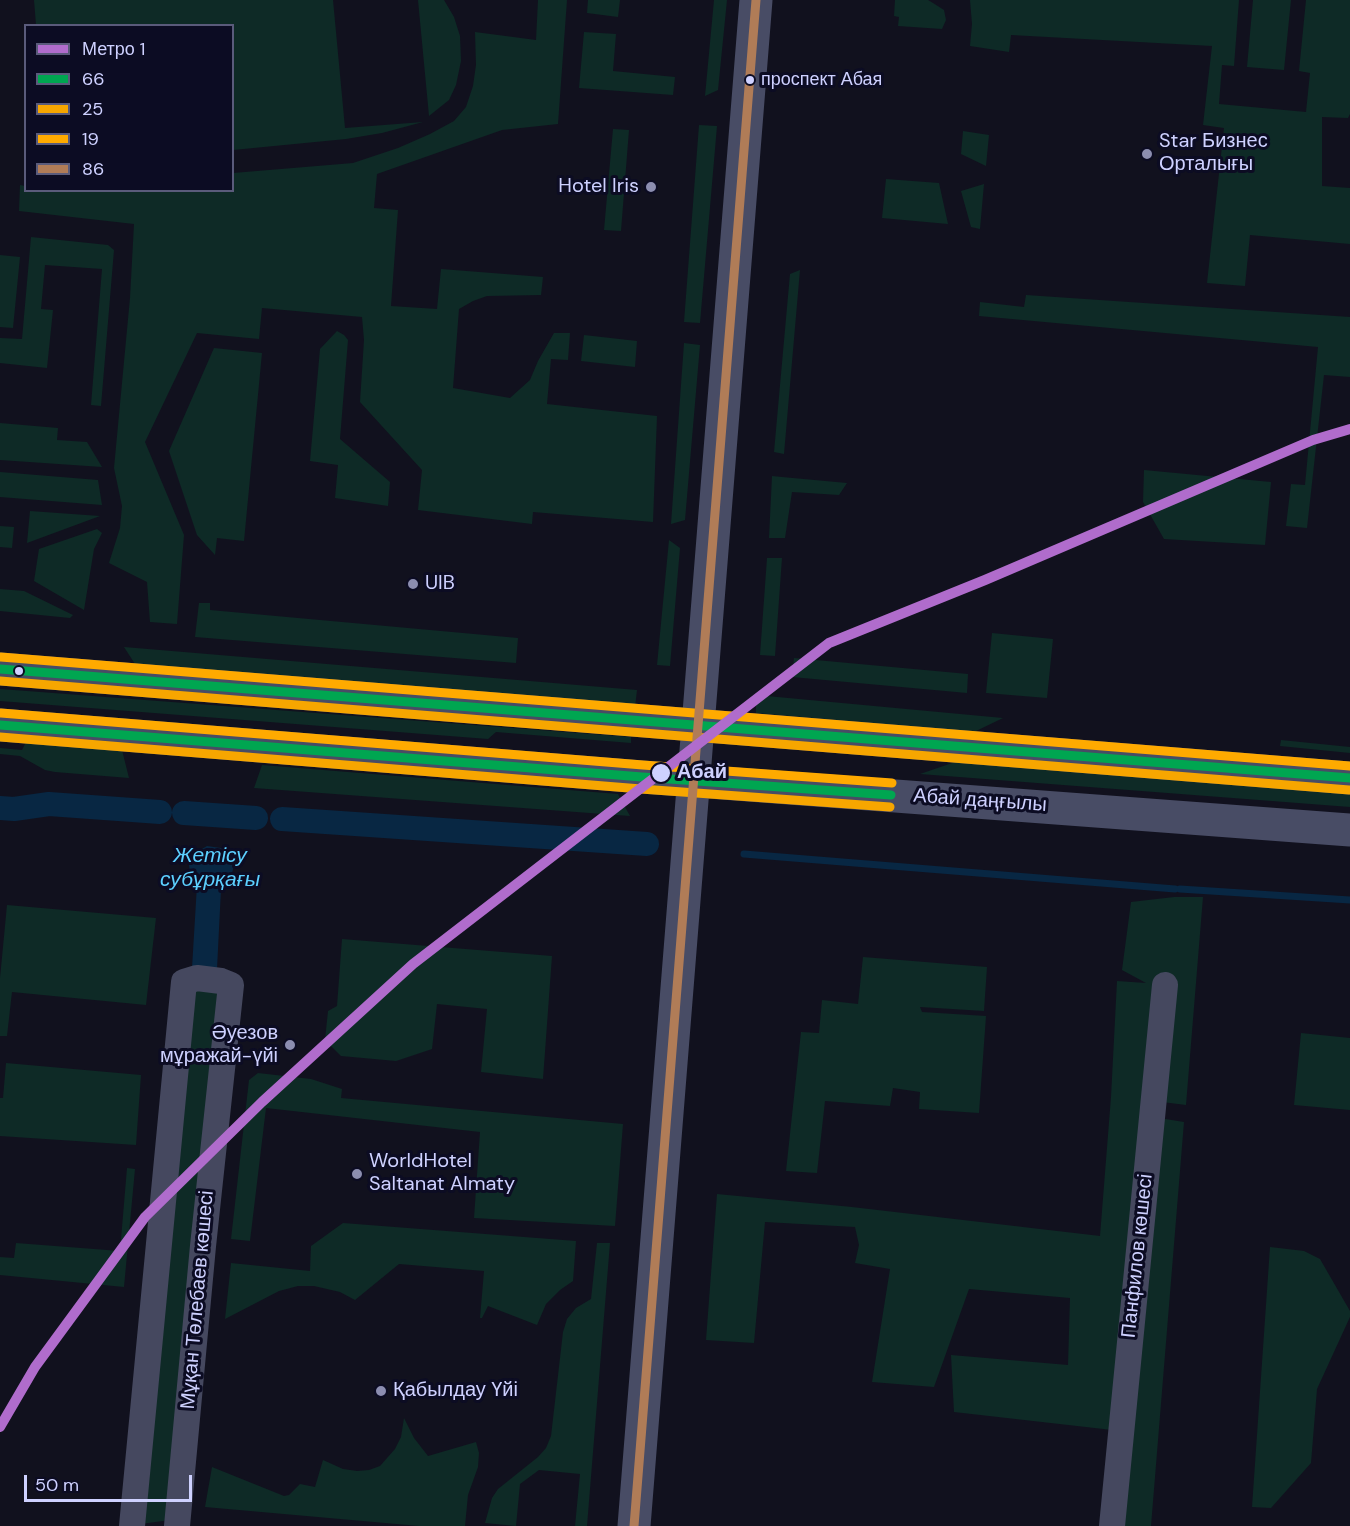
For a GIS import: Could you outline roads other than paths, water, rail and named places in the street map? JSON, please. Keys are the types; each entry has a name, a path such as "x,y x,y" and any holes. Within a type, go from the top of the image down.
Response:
{"main road":[{"path":"634,1526 756,0"},
{"path":"0,669 1350,778"},
{"name":"Абай даңғылы","path":"0,724 1350,830"}],"street":[{"name":"Мұқан Төлебаев көшесі","path":"132,1526 184,982 197,978 221,981 231,985 204,1237 177,1526"},
{"name":"Панфилов көшесі","path":"1112,1526 1165,985"}],"water":[{"name":"Жетісу субұрқағы","path":"207,846 221,848 227,852 234,866 230,880 221,889 217,969 192,968 197,885 191,879 189,865 195,853"}],"waterway":[{"path":"0,808 14,809 49,804 160,812"},
{"path":"184,813 256,818"},
{"path":"282,819 647,844"},
{"path":"744,854 1175,889"},
{"path":"1180,889 1350,900"}],"metro line":[{"name":"1","path":"0,1427 35,1367 145,1217 262,1102 413,964 829,643 985,580 1313,440 1350,429"}],"place":[{"name":"проспект Абая","path":"750,80"},
{"name":"Star Бизнес Орталығы","path":"1147,154"},
{"name":"Hotel Iris","path":"651,187"},
{"name":"UIB","path":"413,584"},
{"name":"Абай","path":"661,773"},
{"name":"Әуезов мұражай-үйі","path":"290,1045"},
{"name":"WorldHotel Saltanat Almaty","path":"357,1174"},
{"name":"Қабылдау Үйі","path":"381,1391"}]}
